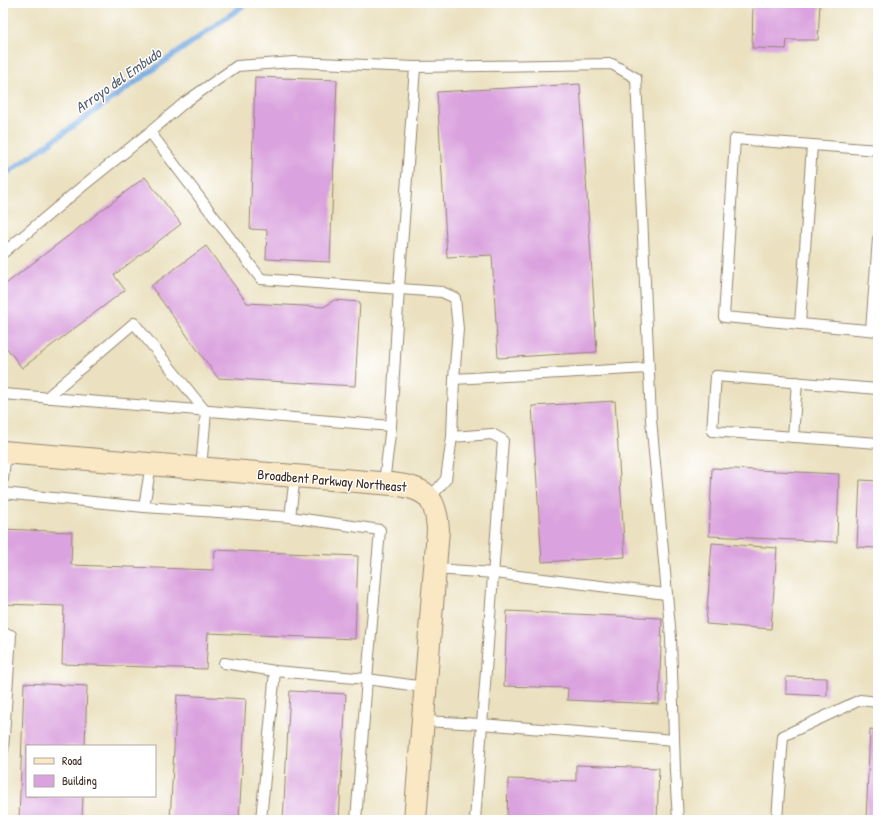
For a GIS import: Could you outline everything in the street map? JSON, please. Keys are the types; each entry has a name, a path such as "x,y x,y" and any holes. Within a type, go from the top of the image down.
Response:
{"street":[{"name":"Broadbent Parkway Northeast","path":"4,452 384,483 411,486 430,498"},
{"path":"415,820 438,530 434,505 430,498"}],"lane":[{"path":"3,253 184,103 237,66 294,62 415,67 612,64 636,78 648,368 670,638 678,820"},
{"path":"384,483 391,426 399,288 415,67"},
{"path":"150,132 261,279 442,292 455,298 458,329 454,379 452,437 446,479 430,498"},
{"path":"878,150 735,139 724,317 874,330 878,239"},
{"path":"800,324 812,145"},
{"path":"46,398 134,323 206,412 201,468"},
{"path":"454,379 648,368"},
{"path":"878,389 716,376 712,431 878,443"},
{"path":"793,437 797,382"},
{"path":"3,394 206,412 391,426"},
{"path":"452,437 492,434 503,440 475,820"},
{"path":"3,479 4,452"},
{"path":"144,507 151,464"},
{"path":"290,517 295,476"},
{"path":"3,493 144,507 290,517 380,530 356,820"},
{"path":"435,569 494,573 666,594"},
{"path":"3,634 11,635 3,750"},
{"path":"224,663 275,671 367,679 426,687"},
{"path":"261,820 275,671"},
{"path":"777,820 783,736 860,700 878,702"},
{"path":"422,721 481,724 674,740"}],"building":[{"path":"753,3 820,3 818,40 787,40 786,49 752,48"},
{"path":"255,77 337,80 330,262 266,259 267,230 250,229"},
{"path":"580,84 597,352 498,358 492,255 447,257 437,92"},
{"path":"145,177 181,224 114,275 125,290 22,368 3,343 3,286"},
{"path":"206,246 247,303 324,307 334,300 360,302 355,386 218,378 151,286"},
{"path":"615,401 625,557 542,562 532,406"},
{"path":"712,468 839,474 837,542 709,536"},
{"path":"860,480 878,481 878,548 857,547"},
{"path":"3,529 72,532 71,565 214,570 215,550 358,556 355,639 208,633 206,669 62,664 64,606 3,604"},
{"path":"712,543 777,548 771,629 706,624"},
{"path":"507,611 662,618 659,704 567,700 568,688 504,686"},
{"path":"786,677 827,678 827,696 786,694"},
{"path":"24,683 87,686 85,745 26,745 26,797 83,797 82,820 19,820"},
{"path":"290,691 346,694 339,820 283,820"},
{"path":"177,695 246,699 239,820 170,820"},
{"path":"870,729 878,730 878,820 866,820"},
{"path":"576,765 659,768 657,820 507,820 508,779 576,781"}],"waterway":[{"name":"Arroyo del Embudo","path":"3,176 247,3"}]}
